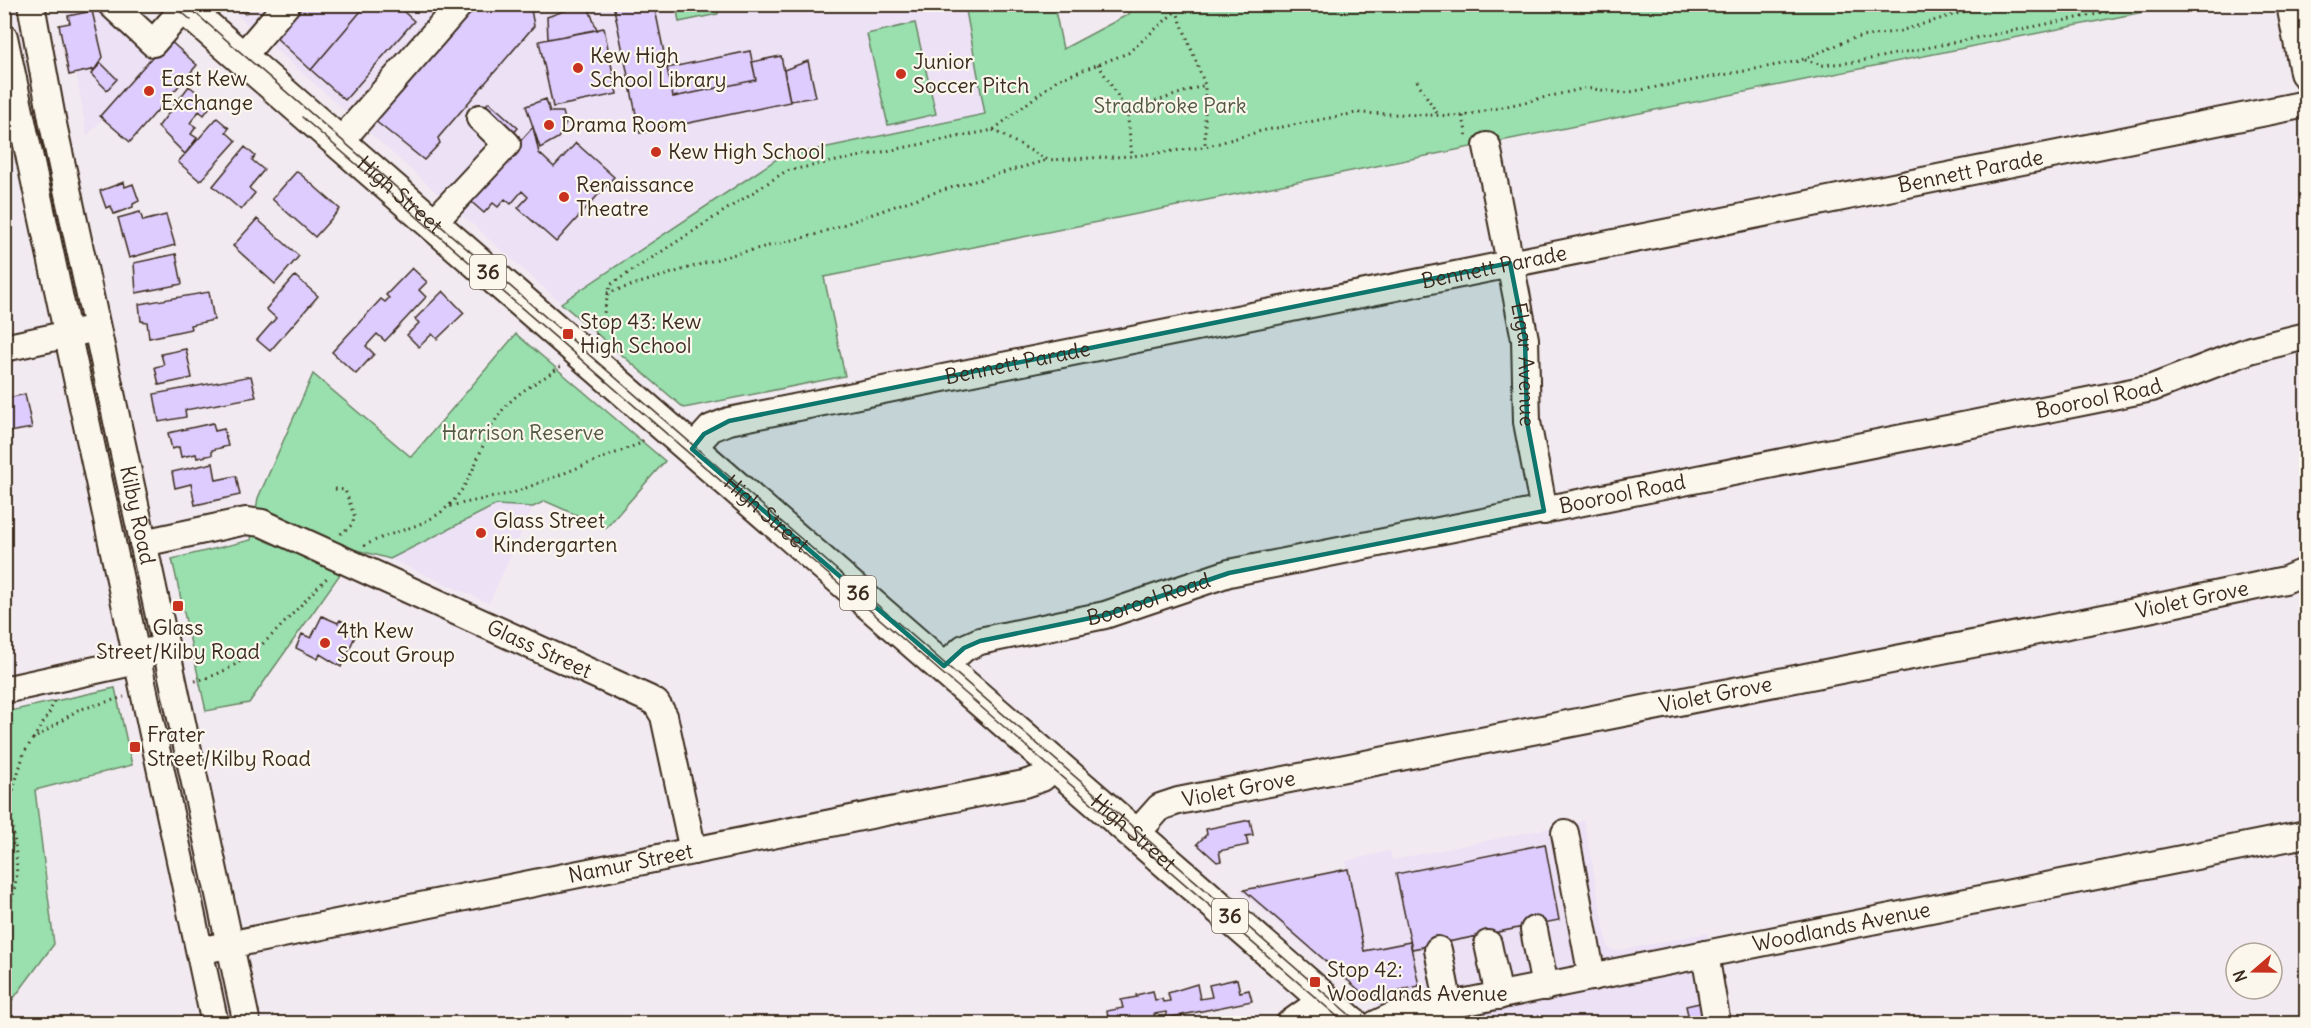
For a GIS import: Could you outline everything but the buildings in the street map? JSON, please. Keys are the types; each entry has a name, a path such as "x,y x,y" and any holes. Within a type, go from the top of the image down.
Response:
{"main road":[{"path":"2293,4 2307,72"},
{"name":"High Street","path":"182,6 1353,1023"}],"street":[{"name":"Kilby Road","path":"31,4 53,124 96,328 247,1023"},
{"path":"111,4 153,43 182,6"},
{"path":"241,58 287,4"},
{"path":"339,143 460,4"},
{"name":"Kilby Road","path":"4,37 215,1023"},
{"name":"Bennett Parade","path":"692,449 711,428 729,421 2307,104"},
{"path":"432,224 507,144 480,118"},
{"name":"Elgar Avenue","path":"1478,145 1510,263 1525,339 1527,422 1544,511"},
{"path":"4,348 96,328"},
{"name":"Boorool Road","path":"944,666 964,648 980,641 1105,615 1229,573 2152,388 2250,350 2307,336"},
{"name":"Glass Street","path":"143,543 252,521 344,550 657,704 664,716 693,851"},
{"name":"Violet Grove","path":"1136,834 1160,807 1178,801 2134,612 2285,580 2307,571"},
{"path":"4,690 137,661 165,641"},
{"name":"Namur Street","path":"199,951 1024,784 1042,778 1058,765"},
{"path":"1565,833 1592,977"},
{"name":"Woodlands Avenue","path":"1376,1023 1391,1017 2307,834"},
{"path":"1534,930 1545,987"},
{"path":"1488,944 1499,996"},
{"path":"1438,950 1449,1006"},
{"path":"1705,954 1718,1023"},
{"path":"1289,1023 1324,999"}],"path":[{"path":"1174,4 1205,85 1205,147"},
{"path":"449,506 463,488 498,416 508,402 559,368 590,330 596,336 602,327 606,293 610,285 786,171 993,130 1057,80 1128,53 1184,4"},
{"path":"606,293 731,255 814,236 926,195 1048,160 1132,156 1205,147 1261,131 1356,113 1463,116 1586,88 1624,93 1749,72 1803,60 1854,38 1900,31 1989,4"},
{"path":"1803,60 1823,65 1855,62 2148,4"},
{"path":"1098,64 1127,111 1132,156"},
{"path":"1416,81 1438,115"},
{"path":"1127,111 1205,85"},
{"path":"1463,116 1478,145"},
{"path":"993,130 1048,160"},
{"path":"174,686 210,678 259,649 344,550 410,527 449,506 513,493 639,444 643,440"},
{"path":"335,489 345,490 354,515 353,524 337,537 344,550"},
{"path":"32,740 78,710 144,693"},
{"path":"4,917 13,900 19,870 10,800 24,753 50,712 54,698"},
{"path":"4,805 10,800"},
{"path":"4,835 15,846"}],"highlighted area":[{"path":"1510,263 1525,339 1527,422 1544,511 1229,573 1105,615 980,641 964,648 944,666 692,449 704,434 729,421"}],"shaded area":[{"path":"65,5 126,5 172,42 87,136"},
{"name":"Kew High School","path":"226,5 965,5 986,114 780,157 561,303"},
{"name":"Glass Street Kindergarten","path":"496,505 533,507 489,603 390,559"},
{"path":"1584,821 1608,948 1617,951 1707,933 1722,1023 1397,1023 1240,891 1348,869 1346,861 1390,851 1392,860"}],"green space":[{"name":"Stradbroke Park","path":"1135,4 2178,5 824,277 845,376 684,408 561,303 780,157 985,114 965,5 1054,5 1063,49 1129,14"},
{"path":"676,5 717,5 718,14 679,22"},
{"name":"Junior Soccer Pitch","path":"915,23 936,114 888,125 867,34"},
{"name":"Harrison Reserve","path":"516,334 665,461 606,528 545,501 533,507 496,505 390,559 357,550 249,703 206,711 172,559 251,540 258,498 313,374 411,457"},
{"path":"115,688 132,765 35,790 54,944 5,1010 5,712"}],"tram line":[{"path":"172,4 191,20"},
{"path":"185,4 1360,1024"},
{"path":"302,117 1346,1024"}],"place":[{"name":"Kew High School Library","path":"578,68"},
{"name":"Junior Soccer Pitch","path":"901,74"},
{"name":"East Kew Exchange","path":"149,91"},
{"name":"Drama Room","path":"549,125"},
{"name":"Kew High School","path":"656,152"},
{"name":"Renaissance Theatre","path":"564,197"},
{"name":"Stop 43: Kew High School","path":"568,334"},
{"name":"Glass Street Kindergarten","path":"481,533"},
{"name":"Glass Street/Kilby Road","path":"178,606"},
{"name":"4th Kew Scout Group","path":"325,643"},
{"name":"Frater Street/Kilby Road","path":"135,747"},
{"name":"Stop 42: Woodlands Avenue","path":"1315,982"}]}
